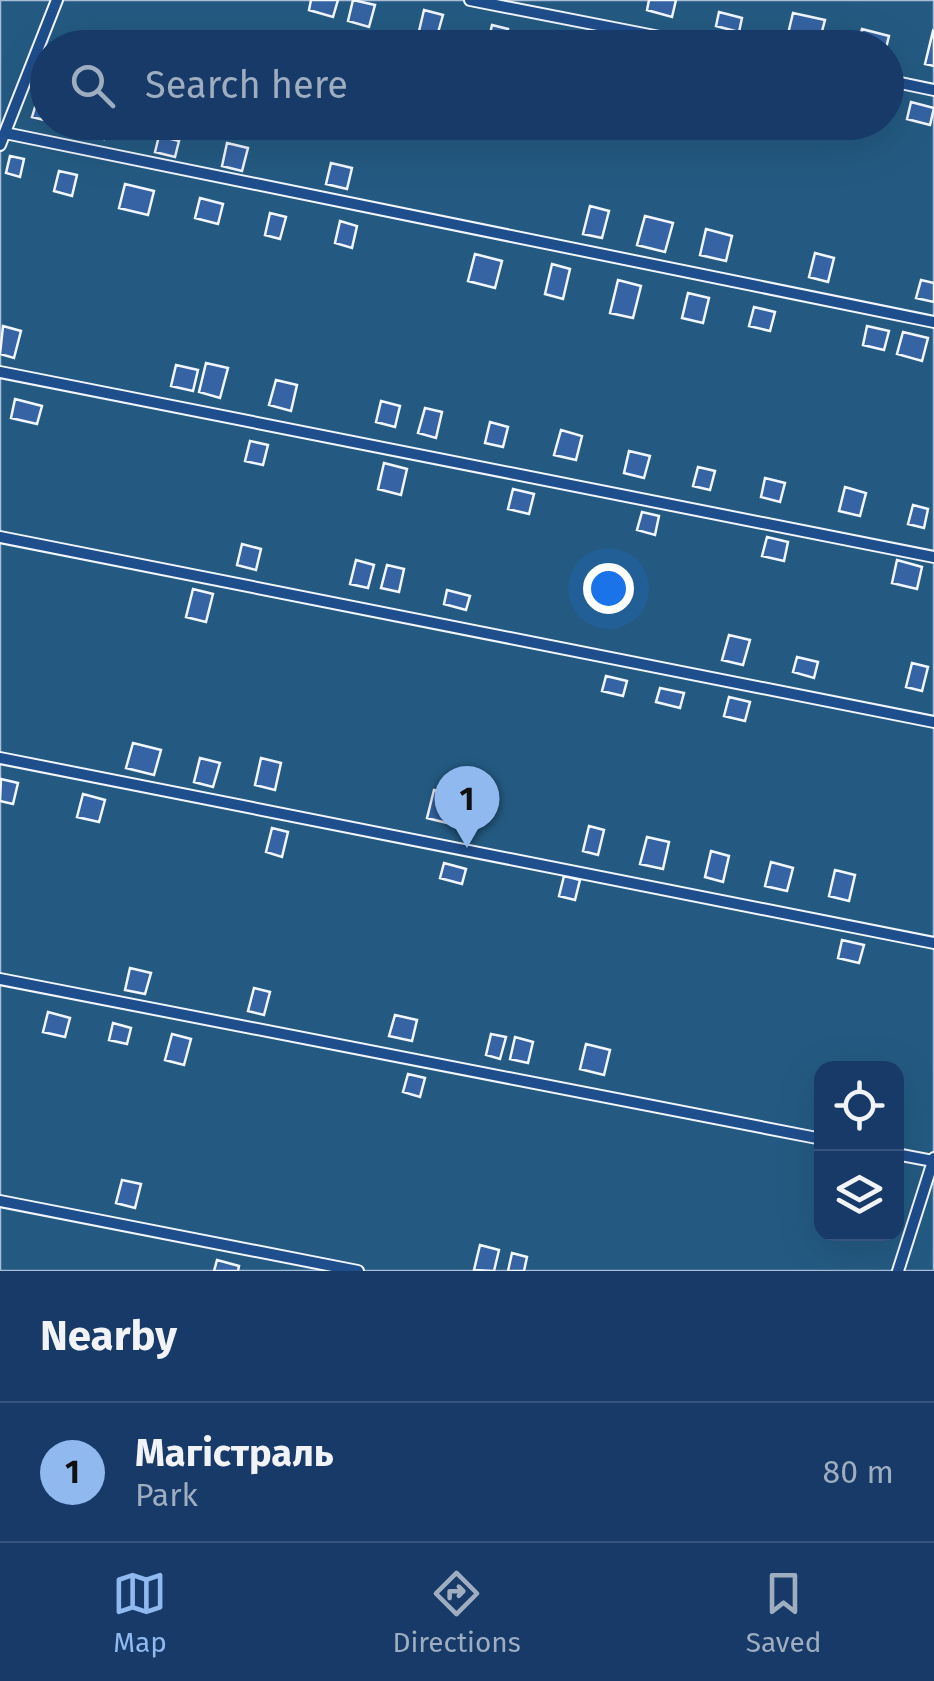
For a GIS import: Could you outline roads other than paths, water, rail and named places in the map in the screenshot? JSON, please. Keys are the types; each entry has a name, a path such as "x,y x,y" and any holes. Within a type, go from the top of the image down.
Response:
{"lane":[{"path":"45,30 57,0"},
{"path":"470,0 624,30"},
{"path":"0,145 30,69"},
{"path":"904,84 934,90"},
{"path":"5,133 30,138"},
{"path":"39,140 934,322"},
{"path":"0,372 934,557"},
{"path":"0,537 934,722"},
{"path":"0,758 934,943"},
{"path":"0,979 814,1137"},
{"path":"898,1271 934,1160 904,1155"},
{"path":"0,1202 358,1271"}],"place":[{"name":"Магістраль","path":"467,848"}]}
